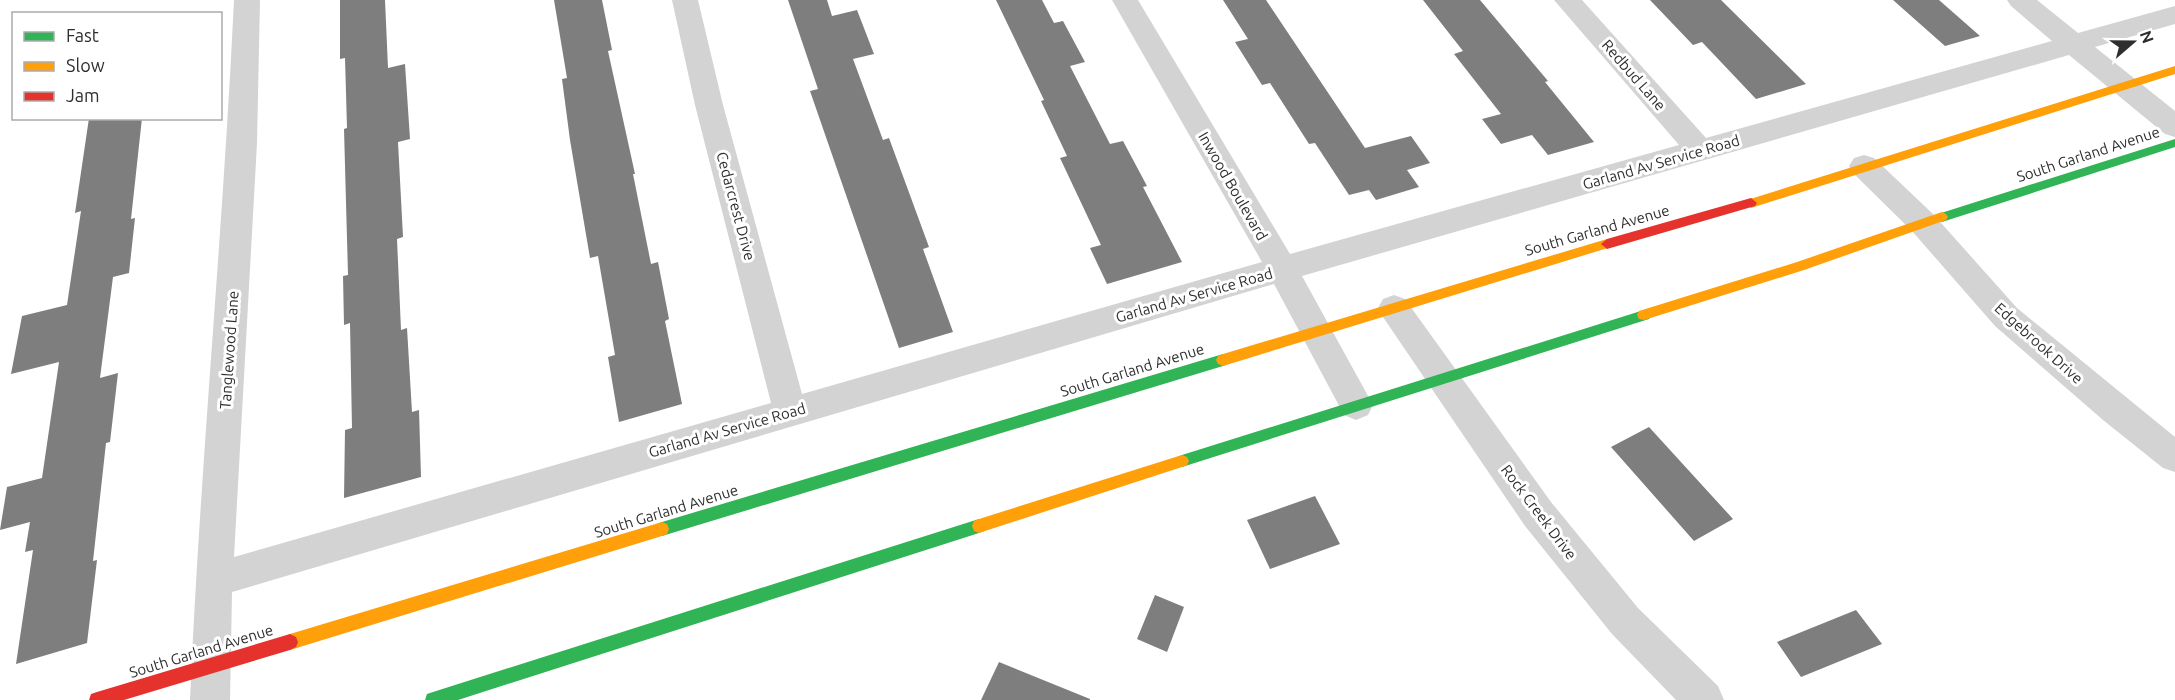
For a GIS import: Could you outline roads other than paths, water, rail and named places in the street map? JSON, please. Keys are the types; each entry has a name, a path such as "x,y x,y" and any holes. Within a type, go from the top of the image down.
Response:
{"main road":[{"name":"South Garland Avenue","path":"97,700 210,683 1316,331 1587,250 1725,212 1864,166 2175,70"},
{"name":"South Garland Avenue","path":"433,700 1799,266 1923,223 2175,144"}],"street":[{"name":"Tanglewood Lane","path":"210,683 214,580 242,143 247,0"},
{"name":"Cedarcrest Drive","path":"685,0 790,411"},
{"name":"Inwood Boulevard","path":"1125,0 1282,269 1356,405"},
{"name":"Redbud Lane","path":"1567,0 1701,151"},
{"path":"2020,0 2175,127"},
{"name":"Garland Av Service Road","path":"214,580 1282,269 2175,15"},
{"name":"Edgebrook Drive","path":"1864,166 1923,223 2006,317 2115,410 2175,457"},
{"name":"Rock Creek Drive","path":"1394,308 1538,514 1625,621 1704,700"}]}
